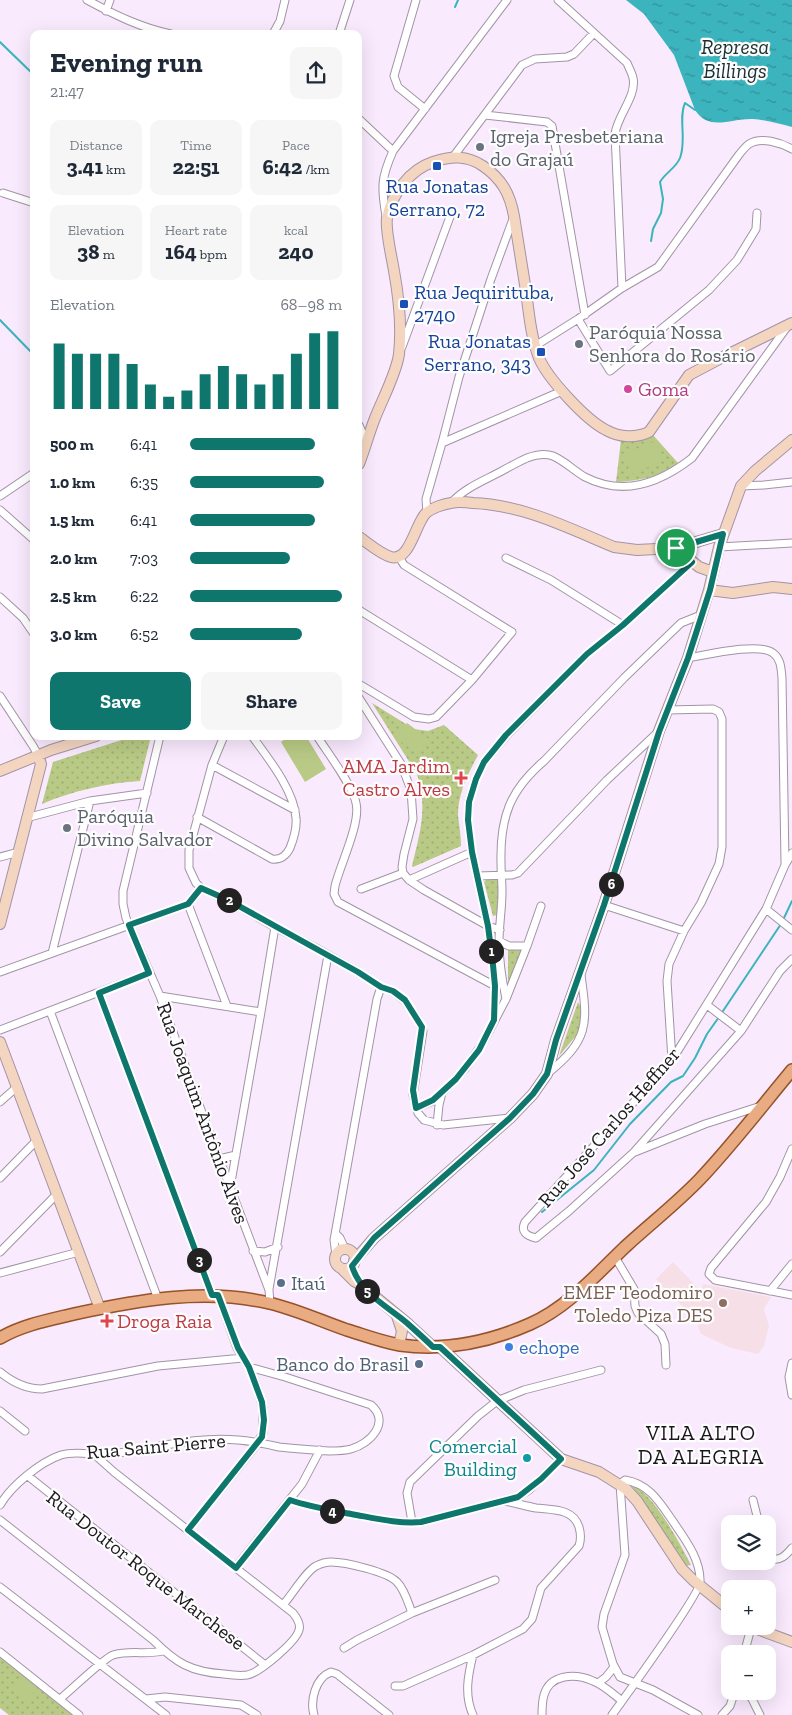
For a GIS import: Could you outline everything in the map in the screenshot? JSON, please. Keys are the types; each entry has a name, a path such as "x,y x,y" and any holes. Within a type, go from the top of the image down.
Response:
{"main road":[{"path":"0,1338 33,1324 100,1309 158,1299 215,1295 270,1303 399,1345 436,1347 467,1344 514,1331 544,1317 570,1298 698,1180 792,1070"}],"street":[{"path":"87,0 106,11 154,30"},
{"path":"106,11 110,0"},
{"path":"275,30 280,21 285,0"},
{"path":"340,30 350,0"},
{"path":"416,0 394,76 398,87 425,109"},
{"path":"399,356 400,332 396,286 382,187 384,172 393,151 507,0"},
{"path":"558,0 627,63 633,77 632,93 616,124 615,134 622,288"},
{"path":"453,157 522,65 535,59 567,57 574,54 594,33"},
{"path":"485,115 547,122 552,126 582,317 610,372 709,290 737,260 756,230 757,212"},
{"path":"362,122 393,151"},
{"path":"536,346 582,317 622,288 658,267 738,156 749,144 757,141 769,142 782,144 792,149"},
{"path":"387,220 392,202 399,189 408,178 431,162 453,157 467,158 479,163 498,178 511,201 532,332 540,360 562,391 595,423 607,431 631,437 641,436 650,432 689,376 722,356 791,324"},
{"path":"3,193 30,202"},
{"path":"362,455 451,214"},
{"path":"427,513 426,499 459,377 514,216"},
{"path":"362,539 388,556 399,557 409,547 419,523 427,513 452,502 470,488 528,457 539,454 554,456 585,477 599,483 616,486 646,484 671,473 692,458 791,324"},
{"path":"442,443 562,391"},
{"path":"362,432 366,442"},
{"path":"547,1074 556,1040 604,905 659,732 688,658 700,615 710,590 723,534 741,486 755,470 792,440"},
{"path":"0,496 30,476"},
{"path":"741,486 764,486 792,482"},
{"path":"452,502 479,503 514,508 626,550 676,548 723,534"},
{"path":"0,510 30,536"},
{"path":"719,547 792,543"},
{"path":"676,548 698,567 713,572"},
{"path":"362,686 414,717 430,719 436,717 472,680 512,632 404,565 399,557"},
{"path":"506,558 551,580 623,625"},
{"path":"494,1020 495,986 488,926 472,852 468,820 469,802 476,779 484,762 506,735 587,654 623,625 692,562"},
{"path":"710,590 733,593 773,587 792,590"},
{"path":"0,597 23,618 30,628"},
{"path":"362,612 472,680"},
{"path":"506,999 500,966 499,941 502,832 513,796 521,783 624,678 681,624 700,615"},
{"path":"688,658 753,648 767,649 780,661 782,678 785,865"},
{"path":"0,696 33,746 41,764 19,852 2,908 0,924"},
{"path":"362,703 401,764 411,790 413,819 404,854 402,867 404,874 408,880 488,926 500,930"},
{"path":"667,710 713,709 720,712 722,719 722,847 719,864 701,903 671,956 667,972 672,1060"},
{"path":"477,876 512,875 518,872 607,780 659,732"},
{"path":"0,771 38,755 84,740"},
{"name":"Rua Joaquim Antônio Alves","path":"159,740 123,891 123,904 129,925 160,996 269,1290 270,1303"},
{"path":"222,740 212,765 189,850 188,860 192,877 201,888 228,900 328,955 381,987 393,991 405,1000 422,1027 413,1090 416,1108 424,1120 450,1125 510,1118"},
{"path":"197,818 268,857 281,858 287,853 294,836 297,819 295,810 288,791 255,740"},
{"path":"320,740 344,779 356,803 356,818 335,886 334,894 338,902 495,986"},
{"path":"212,765 295,810"},
{"path":"26,818 90,801 147,793"},
{"path":"52,953 90,801"},
{"path":"0,857 19,852"},
{"path":"408,880 472,852"},
{"name":"Rua José Carlos Heffner","path":"634,1152 536,1238 524,1233 522,1227 524,1222 672,1060 766,909 785,865 792,854"},
{"path":"361,889 404,874"},
{"path":"0,972 188,904 201,888"},
{"path":"188,904 227,1006"},
{"path":"604,905 684,931"},
{"path":"416,1108 442,1094 474,1057 506,999 541,906"},
{"path":"766,909 792,930"},
{"path":"230,1189 262,1012 275,927"},
{"path":"499,941 509,946 527,946"},
{"path":"269,1290 328,955"},
{"path":"634,1152 741,1031 780,971 792,959"},
{"path":"0,1030 149,973"},
{"path":"347,1259 374,1238 510,1118 533,1094 547,1074 567,1057 582,1035 585,1022 580,974"},
{"path":"381,987 363,1074 336,1234 340,1238 347,1259 361,1285 436,1347 561,1459 599,1472 620,1484 637,1501 682,1569 721,1602"},
{"path":"99,993 215,1295 238,1348 249,1367 263,1408 263,1433 258,1442 188,1530"},
{"path":"160,996 262,1012"},
{"path":"708,1005 741,1031"},
{"path":"50,1011 158,1299"},
{"path":"0,1042 100,1309"},
{"path":"0,1102 18,1086"},
{"path":"437,1124 442,1094"},
{"path":"634,1152 705,1124 762,1106"},
{"path":"0,1178 37,1140"},
{"path":"792,1150 766,1202 711,1268 709,1274 715,1280 792,1295"},
{"path":"219,1159 236,1155"},
{"path":"0,1252 57,1194"},
{"path":"253,1251 265,1252 278,1247"},
{"path":"0,1273 79,1252"},
{"path":"615,1256 634,1288 635,1306 638,1314 661,1334 665,1344 666,1365"},
{"path":"770,1291 792,1264"},
{"path":"396,1315 402,1331 399,1345"},
{"path":"0,1372 16,1383 42,1389 158,1366 243,1358"},
{"path":"791,1366 789,1384 792,1395"},
{"name":"Rua Saint Pierre","path":"0,1505 15,1486 28,1476 60,1456 75,1453 110,1454 180,1441 207,1439 239,1440 282,1447 320,1450 351,1449 371,1438 376,1432 379,1425 378,1414 373,1407 285,1376 249,1367"},
{"path":"412,1522 408,1492 411,1480 478,1416 497,1401 524,1390 601,1370"},
{"path":"0,1410 25,1431"},
{"path":"236,1568 290,1500 311,1469 320,1450"},
{"path":"0,1520 147,1635 163,1651 196,1670 206,1673 245,1675 254,1672 265,1664 295,1638 300,1628 297,1618 283,1605 95,1455"},
{"path":"290,1500 319,1508 384,1520 412,1522 438,1518 518,1497 529,1490 561,1459"},
{"name":"Rua Doutor Roque Marchese","path":"28,1476 265,1664"},
{"path":"612,1715 700,1585 700,1574 695,1558 676,1525 657,1500 646,1488 636,1482 625,1480 620,1484"},
{"path":"620,1484 625,1555 602,1622 602,1631 614,1667 620,1677 635,1682 698,1715"},
{"path":"753,1500 757,1515"},
{"path":"395,1686 403,1686 473,1655 529,1624 533,1617 541,1588 580,1543 579,1527 576,1520 570,1514 505,1501"},
{"path":"776,1560 783,1557 792,1548"},
{"path":"283,1605 312,1568 336,1562 382,1573 397,1581 404,1591 412,1614"},
{"path":"344,1648 412,1614 496,1580"},
{"path":"0,1587 166,1715"},
{"path":"772,1635 792,1642"},
{"path":"60,1699 114,1655 163,1651"},
{"path":"0,1652 79,1715"},
{"path":"473,1655 467,1693 473,1715"},
{"path":"598,1683 614,1667"},
{"path":"314,1715 312,1703 314,1691 328,1672 337,1674 389,1715"},
{"path":"542,1715 543,1696 548,1688 555,1680 567,1676 574,1676 598,1683 622,1700"},
{"path":"146,1699 165,1697 241,1705 257,1715"},
{"path":"722,1715 730,1706 732,1700"},
{"path":"752,1700 760,1715"},
{"path":"684,1707 690,1715"}],"shaded area":[{"name":"EMEF Teodomiro Toledo Piza DES","path":"673,1262 699,1289 702,1288 703,1284 771,1297 764,1309 769,1326 764,1346 758,1354 731,1348 701,1334 694,1316 673,1298 656,1279"}],"green space":[{"path":"653,435 678,463 664,472 649,477 633,481 616,482 621,440 641,440"},
{"path":"656,441 664,461 631,474 623,454"},
{"path":"372,703 414,729 428,731 444,725 478,755 467,777 458,807 461,846 413,867 422,820 422,798 417,774"},
{"path":"407,723 430,740 419,755 396,738"},
{"path":"122,740 150,740 140,781 90,788 42,804 53,762"},
{"path":"284,740 308,740 326,769 305,782 281,742"},
{"path":"497,878 501,882 497,915 493,916 484,882 487,879"},
{"path":"512,948 519,949 524,953 508,987 508,950"},
{"path":"578,1002 589,1020 559,1056"},
{"path":"632,1486 649,1498 666,1520 691,1565 685,1566"},
{"path":"0,1656 74,1715 9,1715 0,1708"},
{"path":"21,1676 37,1688 28,1700 12,1688"}],"water":[{"name":"Represa Billings","path":"626,0 792,0 792,127 753,119 714,122 707,121 701,117 695,110 674,55 644,14"}],"waterway":[{"path":"455,7 458,0"},
{"path":"0,42 30,71"},
{"path":"651,241 653,229 661,213 663,199 660,182 678,162 682,151 682,115 685,103 695,110"},
{"path":"0,320 30,351"},
{"path":"784,918 792,901"},
{"path":"721,1014 781,924"},
{"path":"542,1212 594,1170 630,1124 671,1082 683,1076 719,1017"}],"place":[{"name":"Igreja Presbeteriana do Grajaú","path":"480,147"},
{"name":"Rua Jonatas Serrano, 72","path":"437,166"},
{"name":"Rua Jequirituba, 2740","path":"404,304"},
{"name":"Paróquia Nossa Senhora do Rosário","path":"579,344"},
{"name":"Rua Jonatas Serrano, 343","path":"541,352"},
{"name":"Goma","path":"628,389"},
{"name":"AMA Jardim Castro Alves","path":"461,778"},
{"name":"Paróquia Divino Salvador","path":"67,828"},
{"name":"Itaú","path":"281,1283"},
{"name":"EMEF Teodomiro Toledo Piza DES","path":"723,1303"},
{"name":"Droga Raia","path":"107,1321"},
{"name":"echope","path":"509,1347"},
{"name":"Banco do Brasil","path":"419,1364"},
{"name":"Comercial Building","path":"527,1458"}],"district":[{"name":"VILA ALTO DA ALEGRIA","path":"701,1444"}],"route":[{"path":"723,534 710,590 700,615 688,658 659,732 604,905 556,1040 547,1074 533,1094 510,1118 374,1238 354,1261 352,1266 357,1279 371,1295 407,1323 433,1347 440,1347 561,1459 529,1490 518,1497 421,1522 370,1517 319,1508 290,1500 236,1568 188,1530 262,1437 264,1420 262,1402 249,1367 238,1348 218,1295 212,1295 99,993 149,973 129,925 188,904 201,888 228,900 316,948 381,987 393,991 405,1000 423,1031 413,1090 416,1108 437,1098 451,1085 474,1057 494,1020 495,986 488,926 472,852 468,820 469,802 476,779 484,762 506,735 587,654 623,625 692,562 676,548 723,534"}]}
